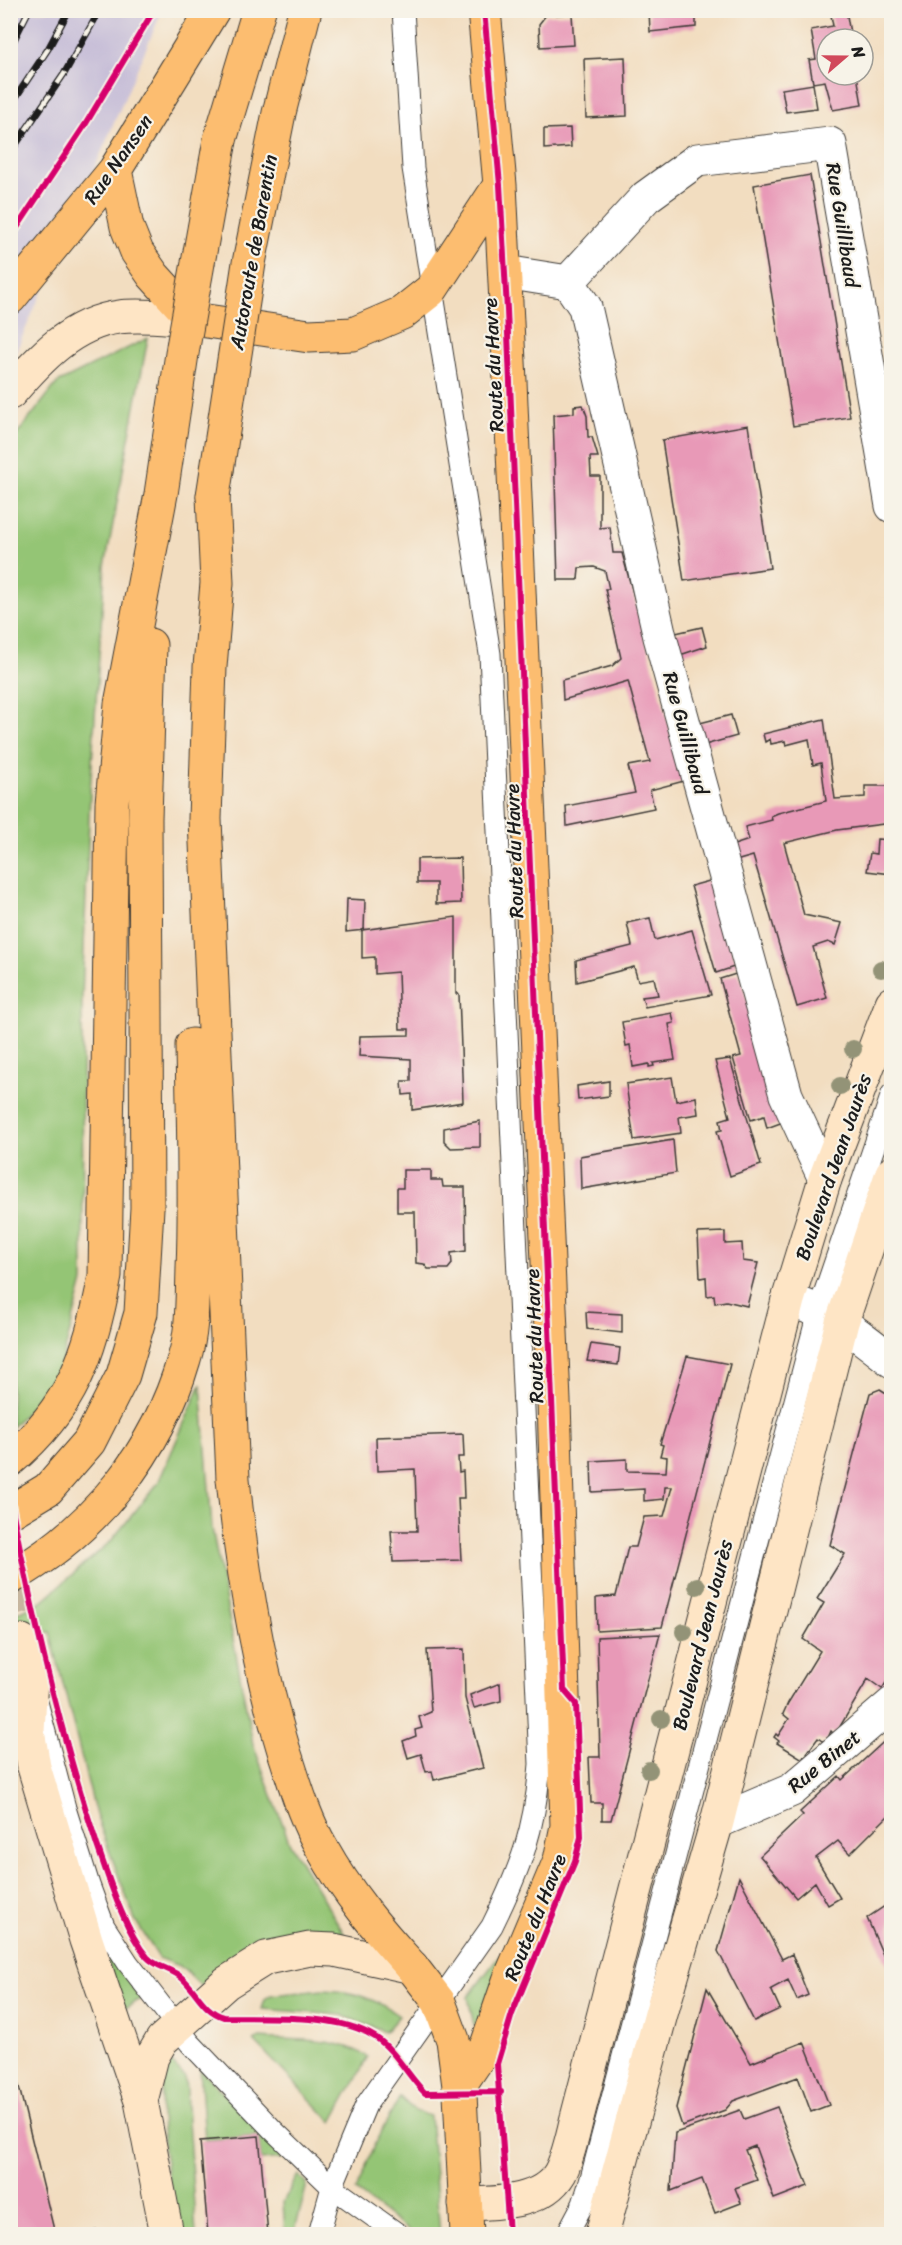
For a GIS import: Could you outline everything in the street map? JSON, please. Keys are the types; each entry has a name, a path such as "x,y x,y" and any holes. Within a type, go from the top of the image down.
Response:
{"main road":[{"name":"Rue Nansen","path":"10,298 114,170 213,10"},
{"path":"10,1460 47,1422 73,1385 96,1328 105,1276 112,803 121,704 161,494 220,140 259,10"},
{"name":"Autoroute de Barentin","path":"215,483 249,263 279,113 305,10"},
{"name":"Route du Havre","path":"459,2086 487,2045 509,1981 560,1860 567,1826 553,1389 505,272 500,185 484,10"},
{"path":"114,170 127,227 137,252 188,333"},
{"path":"10,393 36,363 62,342 98,321 120,317 188,333 309,336 353,333 402,313 431,290 500,185"},
{"path":"215,483 217,583 210,667 205,819 233,1479 246,1593 274,1718 300,1802 321,1847 346,1887 372,1923 412,1967 439,2002 453,2040 459,2086 466,2219"},
{"path":"10,1578 41,1561 113,1495 150,1439 185,1357 192,1293 195,1210 188,797 197,582 215,483"},
{"path":"10,1512 48,1489 89,1442 123,1375 141,1312 147,1208 144,1049 147,676 161,494"},
{"name":"Boulevard Jean Jaurès","path":"466,2219 500,2203 523,2198 545,2188 560,2173 578,2114 788,1300 825,1179 891,1003"},
{"path":"602,2235 661,2014 717,1822 830,1316 891,1173"},
{"path":"22,1641 31,1678 28,1731 34,1767 86,1940 141,2101 155,2163 167,2235"},
{"path":"141,2101 152,2057 162,2040 176,2025 248,1967 266,1958 285,1952 310,1949 334,1950 412,1967"}],"street":[{"name":"Rue Guillibaud","path":"825,1179 786,1095 660,638 585,308 568,282 646,197 697,160 830,144 891,506"},
{"path":"505,272 568,282"},
{"path":"788,1300 830,1316 891,1361"},
{"name":"Rue Binet","path":"717,1822 792,1790 891,1704"}],"lane":[{"path":"319,2235 332,2187 366,2105 492,1926 516,1875 532,1829 540,1764 490,654 413,168 403,10"},
{"path":"567,2235 583,2204 590,2182 891,1094"},
{"path":"31,1678 65,1808 104,1926 154,2000 273,2130 332,2187 398,2235"}],"shaded area":[{"path":"11,11 162,11 11,363"}],"green space":[{"path":"148,338 105,566 90,793 82,999 83,1282 58,1377 11,1428 11,442 57,383"},
{"path":"201,1384 212,1528 253,1744 290,1844 345,1935 308,1933 277,1938 237,1957 201,1986 180,1966 159,1958 135,1920 96,1815 50,1632 11,1639 10,1616 42,1601 111,1541 158,1483"},
{"path":"101,1938 141,1999 122,2010"},
{"path":"500,1955 506,1961 482,2025 474,2026 468,1997"},
{"path":"323,1990 363,1997 381,2004 399,2016 385,2032 341,2015 262,2009 265,1999 271,1995"},
{"path":"259,2038 330,2043 356,2050 368,2057 332,2122 254,2041"},
{"path":"168,2059 185,2077 196,2234 177,2234 162,2124 163,2080"},
{"path":"200,2069 286,2158 261,2160 259,2136 205,2140"},
{"path":"400,2097 415,2111 430,2116 440,2234 413,2234 356,2191 375,2143"},
{"path":"298,2175 307,2184 294,2234 285,2234 283,2202"}],"building":[{"path":"649,10 696,10 696,27 650,32"},
{"path":"830,10 846,10 849,27 828,27 833,26"},
{"path":"572,14 574,45 540,47 539,24 546,15"},
{"path":"815,29 815,53 811,30"},
{"path":"625,57 627,116 586,118 584,59"},
{"path":"815,59 815,83 813,83 809,60"},
{"path":"813,84 817,108 786,112 782,89"},
{"path":"827,87 859,87 862,105 833,110"},
{"path":"570,128 571,147 544,149 544,129"},
{"path":"810,175 850,417 793,426 754,185"},
{"path":"583,405 587,416 588,437 592,437 598,457 590,457 591,476 600,476 600,528 610,527 613,553 622,553 684,781 650,790 654,808 567,826 566,806 635,793 628,766 650,762 628,681 563,700 562,680 612,666 621,658 605,589 609,589 605,571 594,567 579,568 578,580 558,580 553,415 574,413 574,406"},
{"path":"748,425 770,568 684,581 662,440"},
{"path":"702,627 707,646 674,657 667,635"},
{"path":"731,715 737,736 701,746 696,724"},
{"path":"824,719 835,799 865,797 865,786 891,786 891,823 837,830 784,843 804,915 842,923 835,945 828,942 813,947 827,998 797,1007 753,856 732,862 728,847 749,840 745,827 772,820 771,816 778,813 826,801 821,763 813,765 809,739 786,745 785,741 771,744 770,739 765,742 763,734"},
{"path":"877,839 891,840 891,874 867,871 870,853 876,854"},
{"path":"460,858 461,903 436,904 436,883 417,883 417,859"},
{"path":"713,880 737,966 716,973 691,886"},
{"path":"347,899 365,900 364,930 346,932"},
{"path":"456,917 456,994 459,994 463,1102 412,1110 412,1094 403,1095 402,1081 411,1081 411,1059 359,1056 360,1036 409,1035 409,1029 400,1029 398,972 375,974 375,957 362,958 362,930"},
{"path":"650,918 655,940 692,930 711,995 645,1007 642,997 658,995 654,978 638,981 634,967 577,982 576,960 632,946 627,923"},
{"path":"739,973 783,1122 767,1128 764,1116 751,1120 733,1058 741,1056 720,979"},
{"path":"672,1013 674,1023 669,1024 675,1060 653,1063 654,1066 649,1067 649,1064 633,1067 630,1045 626,1046 622,1022"},
{"path":"730,1059 761,1165 730,1176 717,1131 722,1130 720,1120 730,1117 715,1061"},
{"path":"672,1077 676,1101 696,1097 698,1114 679,1117 681,1133 634,1140 626,1084"},
{"path":"609,1081 609,1096 578,1100 577,1086"},
{"path":"480,1121 480,1147 451,1148 444,1141 444,1128"},
{"path":"673,1140 676,1173 581,1189 580,1156"},
{"path":"403,1170 431,1170 431,1180 442,1180 443,1187 465,1187 466,1251 451,1253 452,1264 448,1269 428,1269 424,1264 416,1263 415,1212 397,1212 397,1188 403,1188"},
{"path":"725,1232 725,1244 742,1243 743,1261 758,1263 747,1306 726,1301 715,1303 714,1295 707,1296 706,1277 700,1278 698,1233"},
{"path":"586,1312 622,1314 622,1333 587,1329"},
{"path":"591,1344 620,1348 618,1365 587,1361"},
{"path":"687,1356 730,1364 662,1627 597,1631 596,1598 616,1596 628,1547 636,1547 644,1517 664,1516 672,1487 665,1487 664,1499 644,1501 644,1489 592,1492 591,1461 627,1459 627,1471 666,1472 667,1457 660,1456 663,1445 660,1444"},
{"path":"880,1389 891,1396 891,1675 882,1689 868,1679 835,1735 831,1731 827,1740 822,1741 818,1738 807,1753 808,1757 801,1758 777,1743 779,1741 774,1737 776,1734 778,1736 789,1719 783,1714 788,1703 820,1651 803,1639 824,1603 817,1599 845,1554 830,1545 870,1393"},
{"path":"463,1434 464,1457 458,1457 459,1472 463,1471 464,1498 458,1498 461,1560 393,1562 391,1531 417,1531 415,1469 377,1471 376,1437"},
{"path":"660,1634 611,1820 602,1820 602,1803 591,1803 589,1757 600,1757 597,1637"},
{"path":"464,1649 465,1698 483,1768 434,1780 432,1771 426,1772 421,1754 408,1758 403,1741 416,1736 415,1730 422,1728 419,1717 431,1712 427,1650"},
{"path":"500,1683 501,1701 474,1708 470,1695"},
{"path":"891,1735 891,1813 850,1854 838,1841 816,1858 840,1898 828,1905 815,1882 796,1898 760,1856 803,1815 800,1812 839,1776 842,1780"},
{"path":"739,1877 782,1959 792,1954 808,1995 797,2000 788,1980 771,1989 780,2009 754,2021 718,1951"},
{"path":"891,1902 891,1962 887,1964 867,1918"},
{"path":"707,1988 751,2063 804,2042 829,2105 811,2112 798,2077 733,2101 725,2110 682,2126 676,2108"},
{"path":"11,2054 55,2234 10,2234"},
{"path":"777,2107 808,2186 774,2199 755,2146 745,2150 757,2180 735,2188 741,2203 715,2213 702,2179 671,2191 675,2133 740,2110 744,2119"},
{"path":"259,2136 268,2234 208,2234 200,2141"},
{"path":"103,2230 104,2234 62,2234 62,2233"}],"tunnel":[{"path":"10,1583 22,1641"}],"railway":[{"path":"10,48 29,10"},
{"path":"10,106 48,49 69,10"},
{"path":"10,153 64,74 100,10"}],"cycle path":[{"path":"10,238 85,125 154,10"},
{"path":"484,10 500,185 507,310 564,1690 576,1704 581,1837 575,1861 512,2014 497,2064 509,2234"},
{"path":"10,1498 48,1673 71,1760 97,1845 118,1903 131,1932 147,1957 155,1964 178,1975 205,2005 224,2017 302,2018 342,2024 360,2029 382,2042 425,2093 501,2092"}]}
